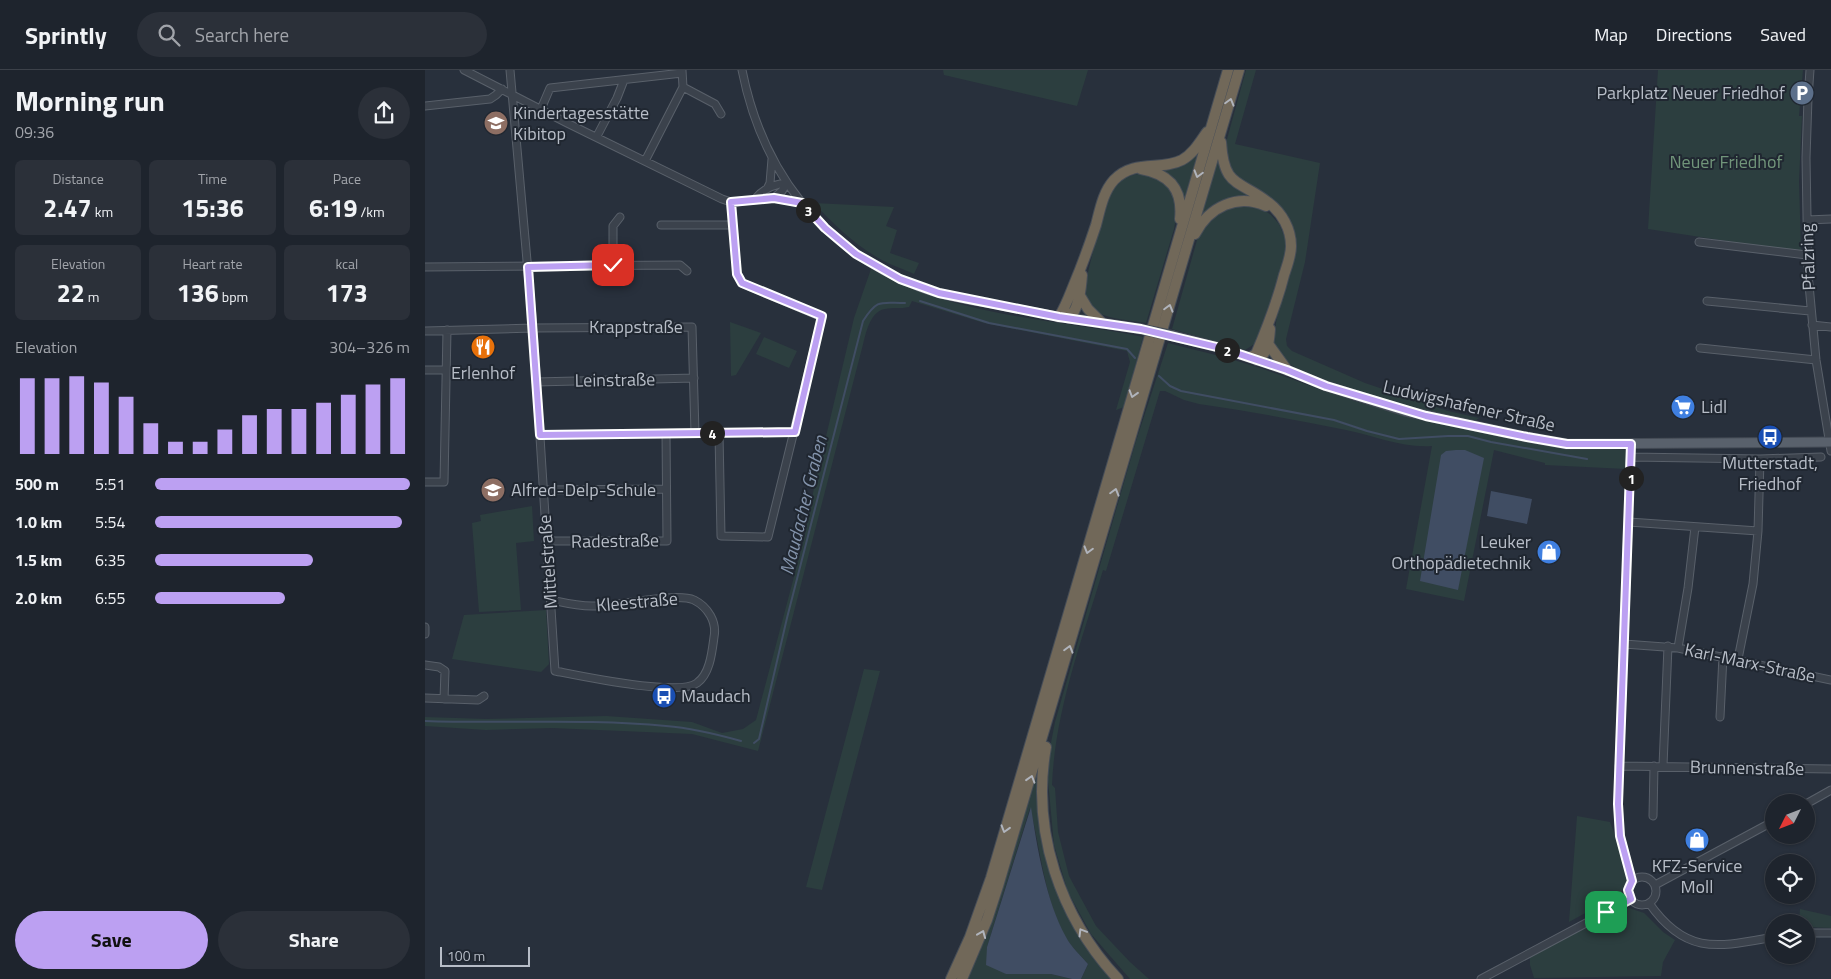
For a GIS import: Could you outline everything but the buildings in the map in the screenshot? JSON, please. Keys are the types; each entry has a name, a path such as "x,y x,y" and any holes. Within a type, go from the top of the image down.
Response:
{"highway":[{"path":"962,979 999,886 1057,692 1182,248 1211,127 1228,70"},
{"path":"951,979 970,937 991,878 1182,248 1221,133 1239,70"},
{"path":"1083,267 1074,314 1064,315 1083,267 1109,187 1119,176 1135,168 1171,164 1183,159 1195,148 1211,127"},
{"path":"1221,133 1225,168 1231,178 1240,186 1269,203 1284,220 1291,245 1290,256 1271,320 1255,357"},
{"path":"1135,168 1149,170 1162,175 1168,179 1176,190 1181,209 1182,248"},
{"path":"1182,248 1200,223 1225,204 1242,201 1255,202 1277,212"},
{"path":"1079,294 1087,309 1102,323"},
{"path":"1255,357 1262,356 1269,345 1271,320"},
{"path":"1269,345 1287,370"},
{"path":"1057,692 1043,764 1042,807 1049,855 1075,920 1092,948 1114,975"}],"main road":[{"name":"Ludwigshafener Straße","path":"1064,315 1174,336 1255,357 1326,386 1426,416 1567,444 1830,446"}],"street":[{"path":"464,70 731,202 774,198 802,203"},
{"name":"Mittelstraße","path":"510,70 533,328 555,671"},
{"path":"742,70 752,113 772,159 802,203 832,234 856,254 900,279 939,293 1064,315"},
{"name":"Pfalzring","path":"1810,70 1807,115 1807,255 1810,311 1830,446"},
{"path":"541,109 550,88 682,72 683,87 645,161"},
{"path":"597,136 617,98 624,80"},
{"path":"683,87 715,104 721,114"},
{"path":"425,106 489,99 496,96 502,89"},
{"path":"767,189 770,183 772,159"},
{"path":"755,199 767,189 778,184 787,183"},
{"path":"774,198 787,183"},
{"path":"719,433 721,536 768,537 822,316 742,283 737,274 731,202"},
{"path":"613,265 613,226 620,217"},
{"path":"1807,220 1831,219"},
{"path":"661,225 733,225"},
{"path":"1699,242 1807,255"},
{"path":"425,267 680,266 687,271"},
{"path":"1707,301 1810,311"},
{"path":"1812,325 1831,327"},
{"name":"Krappstraße","path":"533,328 692,327 695,433"},
{"path":"425,331 533,328"},
{"path":"425,482 444,482 447,330"},
{"path":"1700,348 1816,360"},
{"path":"425,370 446,370"},
{"name":"Leinstraße","path":"537,382 694,378"},
{"path":"540,435 795,432"},
{"name":"Radestraße","path":"547,541 667,542 666,434"},
{"path":"1628,862 1640,877 1649,879 1655,885 1655,897 1649,903 1637,904 1631,899 1628,890 1632,881 1621,842 1618,823 1631,444"},
{"path":"1631,457 1760,459 1821,457"},
{"path":"1738,659 1753,584 1758,531 1760,459"},
{"path":"543,490 666,489"},
{"path":"1629,522 1758,531"},
{"path":"1678,648 1688,588 1695,527"},
{"name":"Kleestraße","path":"551,600 597,606 678,597 689,598 698,602 706,609 713,620 715,631 704,676 697,683 685,688 632,685 555,671"},
{"path":"425,627 425,634"},
{"name":"Karl-Marx-Straße","path":"1625,644 1668,646 1738,659 1831,680"},
{"name":"Karl-Marx-Straße","path":"1663,766 1668,646"},
{"path":"1720,717 1723,656"},
{"path":"425,665 439,667 445,672 444,698"},
{"path":"425,698 478,700 484,696"},
{"name":"Brunnenstraße","path":"1619,766 1831,769"},
{"path":"1653,816 1654,766"},
{"path":"1815,799 1831,790"},
{"path":"1655,885 1765,827"},
{"path":"1632,881 1640,877"},
{"path":"1481,979 1631,899"},
{"path":"1649,903 1667,926 1678,935 1696,942 1728,945 1765,939"},
{"path":"1815,933 1831,933"}],"green space":[{"path":"943,70 1088,70 1077,106 944,75"},
{"path":"1246,70 1256,70 1235,144 1320,163 1305,262 1286,339 1287,346 1292,351 1365,383 1448,411 1479,418 1474,422 1387,401 1338,385 1295,368 1278,353 1273,343 1278,309 1295,256 1294,232 1286,215 1232,174 1224,150"},
{"name":"Neuer Friedhof","path":"1658,70 1803,70 1799,116 1802,116 1799,181 1801,250 1766,247 1648,229"},
{"path":"1199,150 1183,203 1161,172 1161,168"},
{"path":"1219,153 1223,170 1266,204 1248,198 1200,220"},
{"path":"1146,173 1168,183 1178,206 1174,229 1146,323 1115,318 1093,310 1086,298 1085,290 1097,237 1115,186 1129,176"},
{"path":"814,203 894,207 886,226 897,230 890,253 919,263 914,274 884,261 858,245"},
{"path":"1235,204 1261,208 1279,224 1285,238 1286,257 1267,317 1256,343 1245,350 1172,329 1201,226 1209,217"},
{"path":"871,269 903,285 970,307 1143,337 1124,407 1116,410 1130,362 1127,351 984,323 912,301 909,307 888,308 879,311 870,321 865,335 758,751 692,734 552,728 486,730 425,726 425,717 486,719 606,716 692,722 722,733 743,729 756,720 804,539 815,483 854,318"},
{"path":"730,322 761,333 736,375 731,376"},
{"path":"764,337 797,351 789,368 756,354"},
{"path":"1168,343 1260,368 1360,403 1437,423 1531,441 1626,450 1626,469 1545,465 1545,463 1494,450 1464,601 1406,589 1432,446 1410,445 1328,426 1199,404 1184,400 1165,391 1160,391 1106,571 1103,570 1078,649 1058,730 1052,785 1055,788 1058,832 1069,876 1096,926 1149,979 1130,979 1091,934 1068,892 1054,845 1048,780 1049,753 1055,722 1136,441"},
{"path":"532,506 534,541 516,543 521,610 479,612 472,523 481,521 480,515"},
{"path":"546,610 549,664 541,672 452,659 464,615"},
{"path":"864,669 880,671 822,890 806,887"},
{"path":"1036,776 1039,783 1045,851 1060,901 1081,937 1111,979 1081,979 1088,964 1068,941 1053,907 1030,808 987,947 1006,974 1051,974 1072,979 968,979 997,903"},
{"path":"1577,816 1610,822 1624,859 1628,880 1620,894 1569,922"},
{"path":"1629,908 1644,913 1663,932 1675,940 1663,962 1661,976 1534,978 1530,965 1530,956 1612,914"},
{"path":"1800,909 1831,916 1831,928 1815,927 1815,914 1800,914"}],"water":[{"path":"1465,450 1484,458 1458,590 1420,581 1441,455 1446,451"},
{"path":"1491,491 1532,499 1527,524 1487,516"},
{"path":"1031,807 1039,856 1053,907 1068,941 1088,964 1081,979 1051,974 1006,974 986,965 987,947"}],"waterway":[{"path":"920,301 989,323 1127,349 1135,358"},
{"name":"Maudacher Graben","path":"754,743 759,739 787,618 863,321 873,308 881,303 905,303"},
{"path":"1159,376 1170,386 1181,391 1334,420 1399,439 1468,436 1491,442 1587,459"},
{"name":"Maudacher Graben","path":"425,721 606,722 685,728 741,741"}],"place":[{"name":"Parkplatz Neuer Friedhof","path":"1802,93"},
{"name":"Kindertagesstätte Kibitop","path":"496,123"},
{"name":"Erlenhof","path":"483,347"},
{"name":"Lidl","path":"1683,407"},
{"name":"Mutterstadt, Friedhof","path":"1770,437"},
{"name":"Alfred-Delp-Schule","path":"493,490"},
{"name":"Leuker Orthopädietechnik","path":"1549,552"},
{"name":"Maudach","path":"664,696"},
{"name":"KFZ-Service Moll","path":"1697,840"}],"route":[{"path":"613,265 528,267 540,435 795,432 822,316 742,283 739,280 731,202 781,198 802,203 825,228 856,254 900,279 939,293 1059,317 1141,329 1221,348 1287,370 1326,386 1426,416 1567,444 1631,444 1618,823 1632,881 1628,890 1628,895 1631,899 1606,912"}]}
